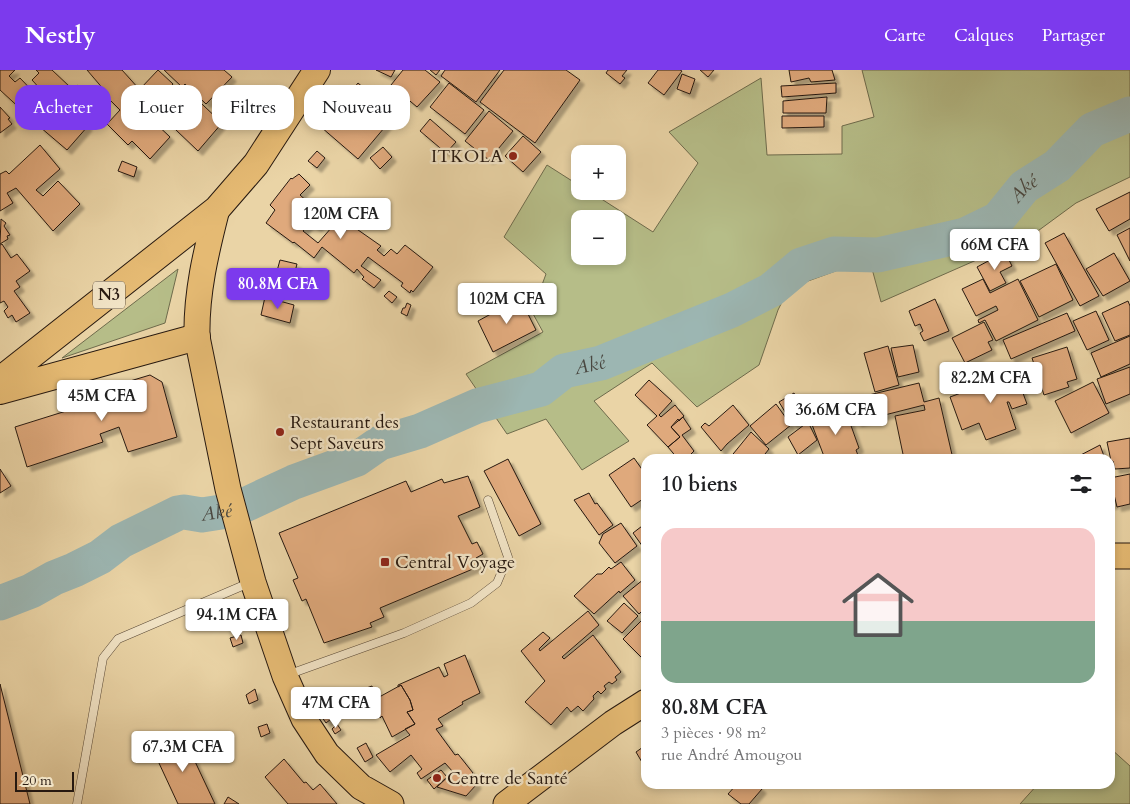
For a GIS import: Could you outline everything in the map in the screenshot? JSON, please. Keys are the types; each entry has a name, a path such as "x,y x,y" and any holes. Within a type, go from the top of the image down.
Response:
{"highway":[{"name":"N3","path":"0,380 217,209 256,164 318,70"},
{"path":"0,391 197,337"}],"main road":[{"path":"217,209 199,284 196,313 197,337 228,489 253,582 285,676 304,719 327,754 361,787 392,804"},
{"path":"1115,556 1130,556"},
{"path":"506,804 614,723 641,705"}],"lane":[{"path":"285,676 404,633 455,611 472,603 497,583 508,557 488,500"},
{"path":"77,804 103,658 118,639 253,582"}],"green space":[{"path":"862,70 1130,70 1130,177 1076,203 1031,236 881,302 871,265 841,269 789,288 778,310 759,365 697,407 652,363 594,401 629,441 582,470 546,419 507,434 466,374 543,332 532,312 546,274 504,237 547,165 571,180 571,200 603,200 619,210 571,210 571,265 626,265 626,215 653,232 698,163 669,132 761,78 767,155 842,154 842,126 874,117"},
{"path":"178,269 165,323 62,358"},
{"path":"1115,752 1130,766 1130,804 1020,804 1034,789 1115,789"}],"building":[{"path":"0,70 15,70 9,76 15,82 20,78 27,85 15,85 15,104 0,90"},
{"path":"36,70 52,70 68,85 37,85 32,80 39,73"},
{"path":"87,70 122,70 135,85 121,85 121,130 163,130 170,137 150,159 132,141 128,145 111,128 111,120 120,110 111,101 111,85 100,85"},
{"path":"158,70 173,84 172,85 144,85"},
{"path":"164,70 224,70 232,77 224,85 212,85 212,98 206,104 202,100 202,85 180,85"},
{"path":"376,70 395,70 391,77"},
{"path":"403,70 425,70 440,82 417,107 410,101 410,85 391,85"},
{"path":"430,70 440,70 436,75"},
{"path":"445,70 500,70 476,102 441,76"},
{"path":"504,70 566,70 580,80 535,143 480,102"},
{"path":"608,70 627,70 622,76 625,78 620,84 606,73"},
{"path":"658,70 682,71 664,95 648,83"},
{"path":"700,70 714,70 708,77"},
{"path":"789,70 832,70 835,80 811,82 809,78 791,82"},
{"path":"682,74 695,79 690,94 677,89"},
{"path":"449,83 484,110 465,134 430,107"},
{"path":"836,83 836,93 782,97 781,86"},
{"path":"827,97 826,113 783,113 783,101"},
{"path":"202,104 212,114 212,130 216,130 198,151 176,130 202,130"},
{"path":"0,107 10,118 8,119 12,124 0,133"},
{"path":"489,111 513,131 489,160 465,141"},
{"path":"782,116 824,116 824,127 782,128"},
{"path":"430,119 456,142 446,153 420,131"},
{"path":"44,130 84,130 67,150"},
{"path":"324,130 382,130 358,159"},
{"path":"523,136 541,152 523,172 505,156"},
{"path":"40,145 60,169 36,190 43,196 58,181 80,204 53,231 16,188 7,193 13,203 0,211 0,174 6,171 9,174"},
{"path":"383,147 392,157 380,169 370,158"},
{"path":"317,151 325,158 317,168 308,161"},
{"path":"122,161 137,167 134,177 118,171"},
{"path":"299,174 310,185 300,195 326,218 317,227 310,223 303,231 318,243 332,227 342,235 351,225 381,246 377,250 384,256 391,249 397,254 405,245 433,267 413,292 411,290 410,293 401,286 403,283 368,257 361,266 381,280 374,288 362,279 364,277 357,269 354,273 322,247 314,258 266,223 275,210 270,205 291,178"},
{"path":"1130,192 1130,219 1109,231 1096,209"},
{"path":"1,219 6,223 4,226 10,235 7,236 8,239 0,244"},
{"path":"1130,228 1130,261 1117,235"},
{"path":"1064,233 1099,296 1080,306 1045,243"},
{"path":"2,244 11,258 17,254 30,271 16,281 20,287 14,291 30,313 16,322 12,315 8,318 4,311 8,307 4,301 0,303 0,245"},
{"path":"1005,252 1012,266 1000,272 1006,283 990,291 977,267"},
{"path":"1114,253 1130,281 1103,296 1086,269"},
{"path":"280,260 297,264 291,287 274,282"},
{"path":"1056,264 1073,300 1039,317 1020,281"},
{"path":"983,279 990,293 1018,279 1038,320 996,341 985,320 979,323 978,320 998,310 996,306 976,316 962,289"},
{"path":"389,291 397,297 392,303 384,296"},
{"path":"265,297 294,305 290,323 261,315"},
{"path":"520,298 536,330 493,352 478,321"},
{"path":"935,299 949,331 924,341 920,333 923,331 920,324 915,326 909,311"},
{"path":"1128,301 1130,306 1130,335 1115,341 1102,313"},
{"path":"407,303 411,305 407,316 401,313"},
{"path":"1096,311 1109,340 1087,350 1073,321"},
{"path":"1067,313 1075,331 1011,359 1003,340"},
{"path":"984,322 993,340 988,342 992,350 965,363 952,338"},
{"path":"1130,336 1130,364 1101,377 1091,353"},
{"path":"913,345 919,372 898,377 891,348"},
{"path":"888,346 899,385 875,392 864,353"},
{"path":"1067,347 1077,379 1067,382 1069,387 1044,395 1032,358"},
{"path":"1013,366 1027,404 1012,409 1009,402 1007,402 1016,429 986,440 979,423 962,430 950,397 996,380 993,373"},
{"path":"1130,367 1130,394 1106,404 1097,379"},
{"path":"150,375 162,382 177,437 128,452 119,427 100,434 103,442 27,467 15,427 98,401 97,391"},
{"path":"649,380 672,401 659,415 661,417 675,405 684,416 671,427 680,437 668,447 647,425 657,416 635,395"},
{"path":"1093,382 1109,413 1071,433 1055,401"},
{"path":"919,383 924,402 939,398 952,454 903,454 895,416 925,410 924,405 857,422 852,399"},
{"path":"794,393 808,416 793,425 779,402"},
{"path":"776,404 791,425 766,445 750,426"},
{"path":"733,405 749,425 721,451 701,427 705,423 709,426"},
{"path":"845,409 859,448 856,450 858,454 823,454 811,422"},
{"path":"683,417 691,429 682,435 694,451 691,454 674,454 668,447 680,437 671,427 678,419 679,421"},
{"path":"808,422 817,440 797,454 788,437"},
{"path":"751,432 769,449 765,454 733,454"},
{"path":"1130,438 1130,468 1115,469 1115,454 1110,454 1107,442"},
{"path":"1100,445 1103,454 1083,454"},
{"path":"634,458 641,468 641,500 631,507 609,475"},
{"path":"508,459 541,524 519,536 484,471"},
{"path":"0,469 11,486 0,493"},
{"path":"1130,474 1130,504 1117,507 1115,477"},
{"name":"Central Voyage","path":"468,476 480,507 458,516 472,544 477,542 483,554 476,558 480,566 380,608 384,617 370,623 372,627 324,643 306,599 302,601 293,580 298,578 279,533 406,481 411,492 442,479 444,483"},
{"path":"589,493 595,504 597,503 613,525 599,535 574,500"},
{"path":"621,523 637,546 615,563 599,543 603,534"},
{"path":"641,527 641,544 633,533"},
{"path":"621,562 635,580 620,593 619,591 594,614 574,596 597,574 602,574 609,567 611,569"},
{"path":"641,581 641,612 639,614 623,596"},
{"path":"624,603 638,616 622,633 607,621"},
{"path":"588,611 599,625 562,657 564,659 593,635 621,672 615,677 617,680 612,684 609,682 604,686 606,689 601,694 598,691 593,696 594,699 583,711 578,706 571,712 567,707 551,725 525,702 545,681 521,651 543,632 550,638 539,649 540,651"},
{"path":"641,621 641,657 623,639"},
{"path":"241,635 243,643 233,647 230,638"},
{"path":"465,655 480,693 462,702 463,704 438,719 443,726 436,729 455,755 458,754 473,773 470,776 477,784 466,796 437,787 453,772 445,763 421,779 417,773 422,769 411,755 390,772 376,755 410,735 405,729 415,724 407,712 413,710 410,700 401,685 398,687 398,685 439,667 444,677 448,675 444,664"},
{"path":"0,684 30,804 0,804"},
{"path":"401,685 410,700 413,710 407,712 415,724 392,737 372,701"},
{"path":"372,686 375,697 370,698 372,702 356,711 350,694"},
{"path":"255,689 258,700 249,704 246,695"},
{"path":"339,697 344,707 328,715 331,719 326,723 315,707"},
{"path":"267,724 270,733 261,737 258,727"},
{"path":"337,724 341,730 335,734 332,729"},
{"path":"183,736 215,804 178,804 152,748"},
{"path":"366,743 373,757 365,762 357,748"},
{"path":"641,748 641,760 636,752"},
{"path":"284,759 304,783 306,782 313,790 320,784 337,804 288,804 265,777"},
{"name":"Centre de Santé","path":"441,770 447,777 434,789 427,780"},
{"path":"732,789 762,789 749,804 741,804 728,794"},
{"path":"228,797 239,804 224,804"}],"waterway":[{"name":"Aké","path":"0,603 31,591 100,557 121,541 178,513 202,515 234,510 294,482 357,459 380,443 420,431 477,406 541,389 564,371 601,363 732,310 771,290 801,265 834,254 878,255 965,235 998,219 1024,187 1057,166 1092,130 1130,114"}],"place":[{"name":"ITKOLA","path":"513,156"},
{"name":"Restaurant des Sept Saveurs","path":"280,432"},
{"name":"Central Voyage","path":"385,562"},
{"name":"Centre de Santé","path":"437,778"}]}
